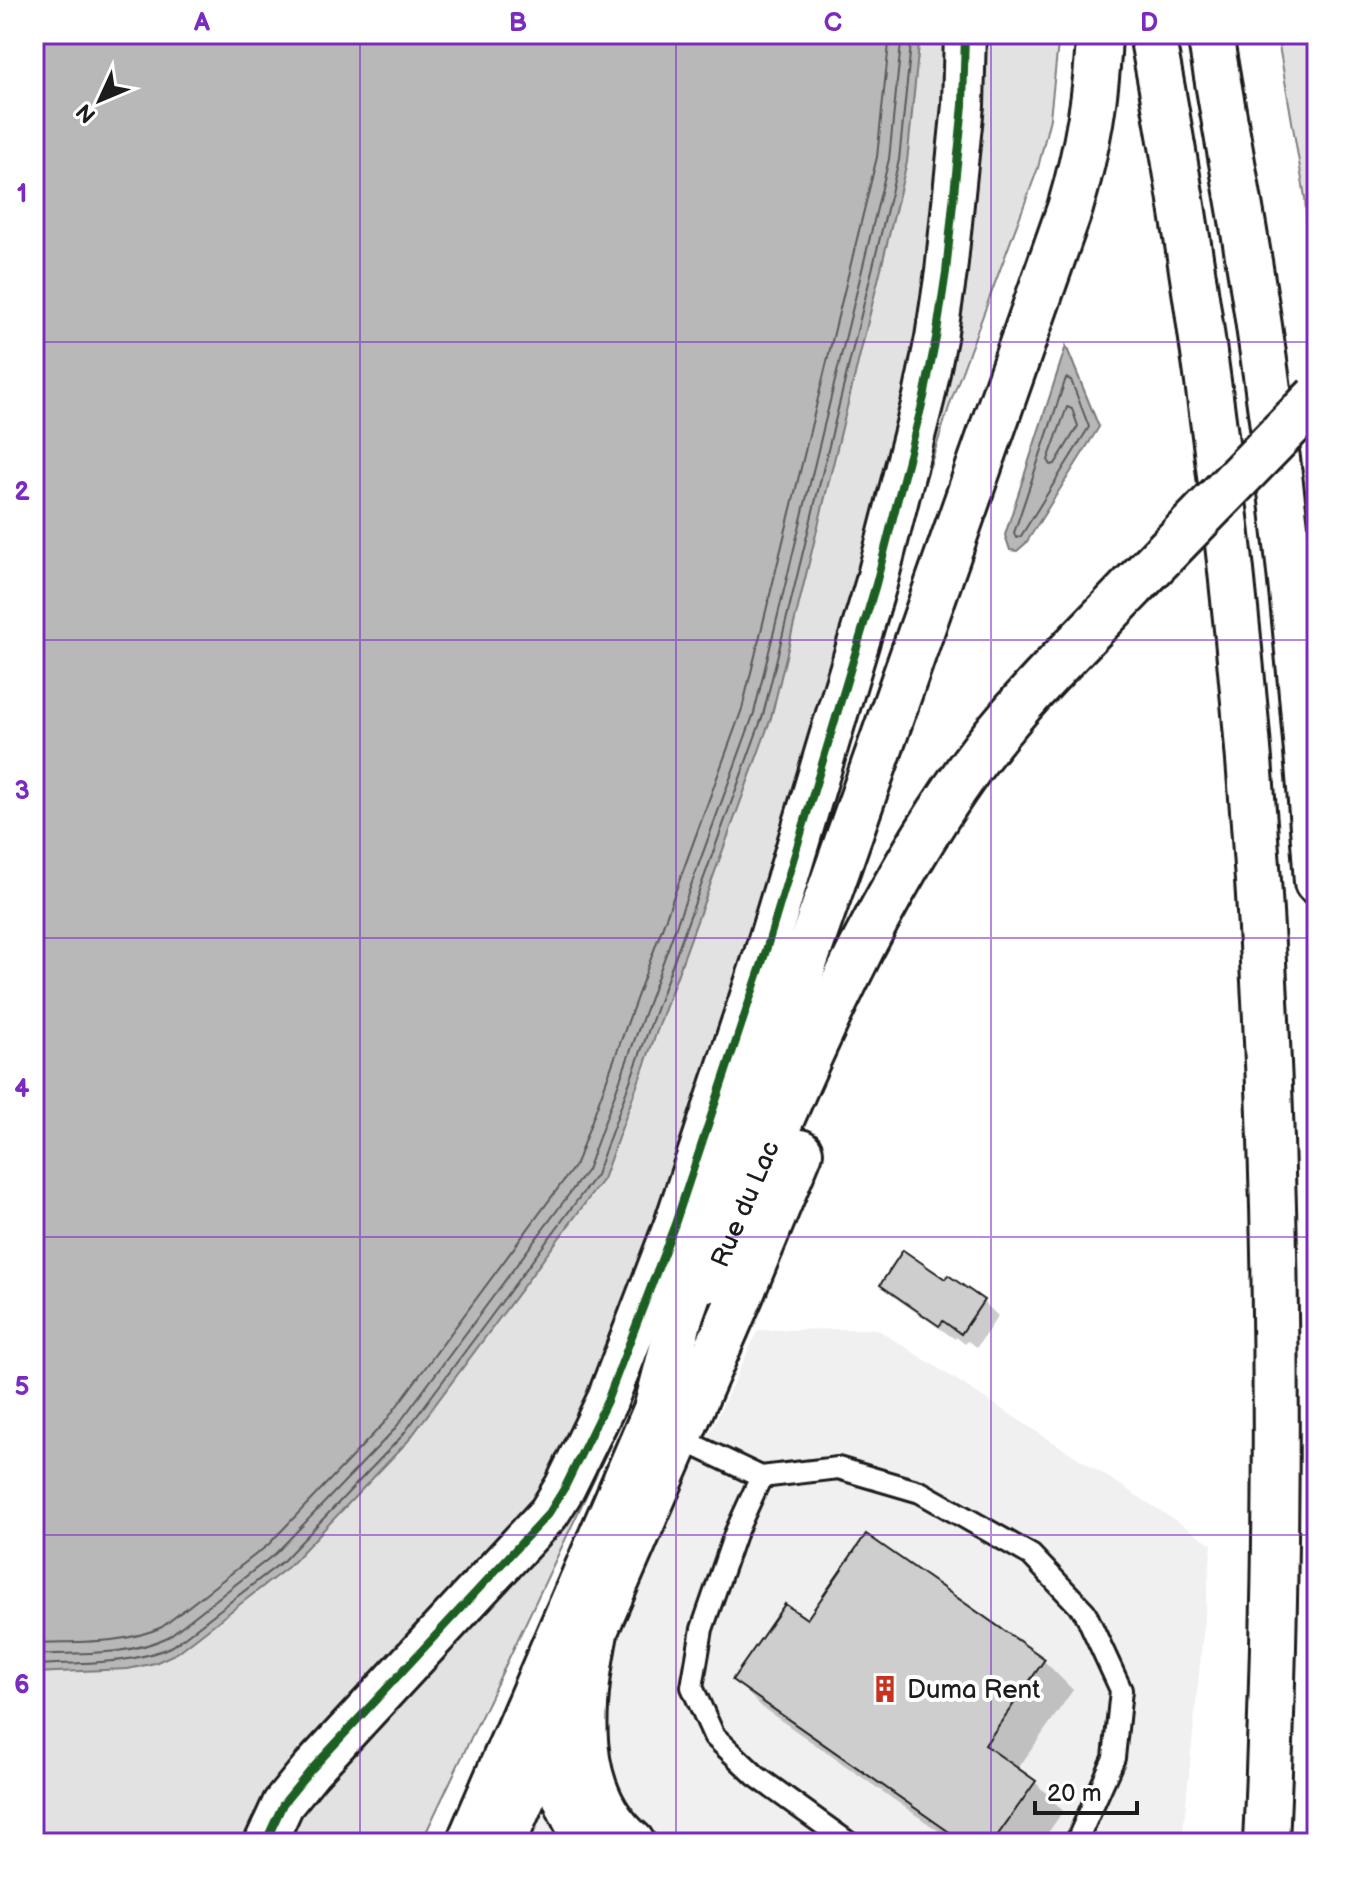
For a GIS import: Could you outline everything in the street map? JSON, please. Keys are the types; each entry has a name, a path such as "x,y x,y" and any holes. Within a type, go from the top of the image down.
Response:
{"main road":[{"path":"661,1424 681,1314 1070,208 1085,157 1099,34"},
{"path":"1152,34 1215,435 1253,777 1268,1015 1276,1373 1275,1554 1266,1843"},
{"path":"1210,34 1246,239 1273,422 1298,652 1317,882"},
{"name":"Rue du Lac","path":"469,1843 577,1634 802,1072 894,886 931,825 997,732 1036,685 1317,397"},
{"path":"1241,1843 1256,1601 1276,1373"},
{"path":"577,1634 585,1690 587,1757 602,1804 615,1826 632,1843"},
{"name":"Rue du Lac","path":"503,1843 551,1733 577,1634"},
{"path":"551,1733 563,1793 590,1843"}],"street":[{"path":"265,1843 283,1804 310,1771 556,1503 607,1401 652,1287 755,984 820,775 876,584 919,420 946,272 963,105 965,34"}],"lane":[{"path":"661,1424 761,1477 838,1468 920,1492 1031,1555 1085,1612 1121,1690 1114,1758 1076,1843"},
{"path":"761,1477 735,1534 702,1629 692,1687 714,1736 756,1776 849,1843"}],"shaded area":[{"path":"34,34 1059,34 1050,118 1038,168 951,401 624,1416 421,1843 34,1843"},
{"path":"1277,34 1317,34 1315,360 1305,197"},
{"path":"877,1329 1212,1544 1182,1843 518,1843 758,1330"}],"water":[{"path":"34,34 920,34 907,162 771,718 603,1179 408,1441 288,1567 177,1653 155,1663 128,1669 34,1673"},
{"path":"1066,346 1099,427 1026,543 1017,551 1010,550 1005,535"}],"building":[{"path":"903,1250 945,1279 948,1275 984,1300 961,1334 943,1321 939,1326 880,1285"},
{"name":"Duma Rent","path":"866,1534 1045,1659 985,1745 1036,1781 992,1843 965,1843 732,1680 785,1604 807,1619"}],"cycle path":[{"path":"265,1843 283,1804 310,1771 549,1513 607,1401 675,1224 764,957 876,584 936,338 963,105 965,34"}],"place":[{"name":"Duma Rent","path":"885,1689"}]}
